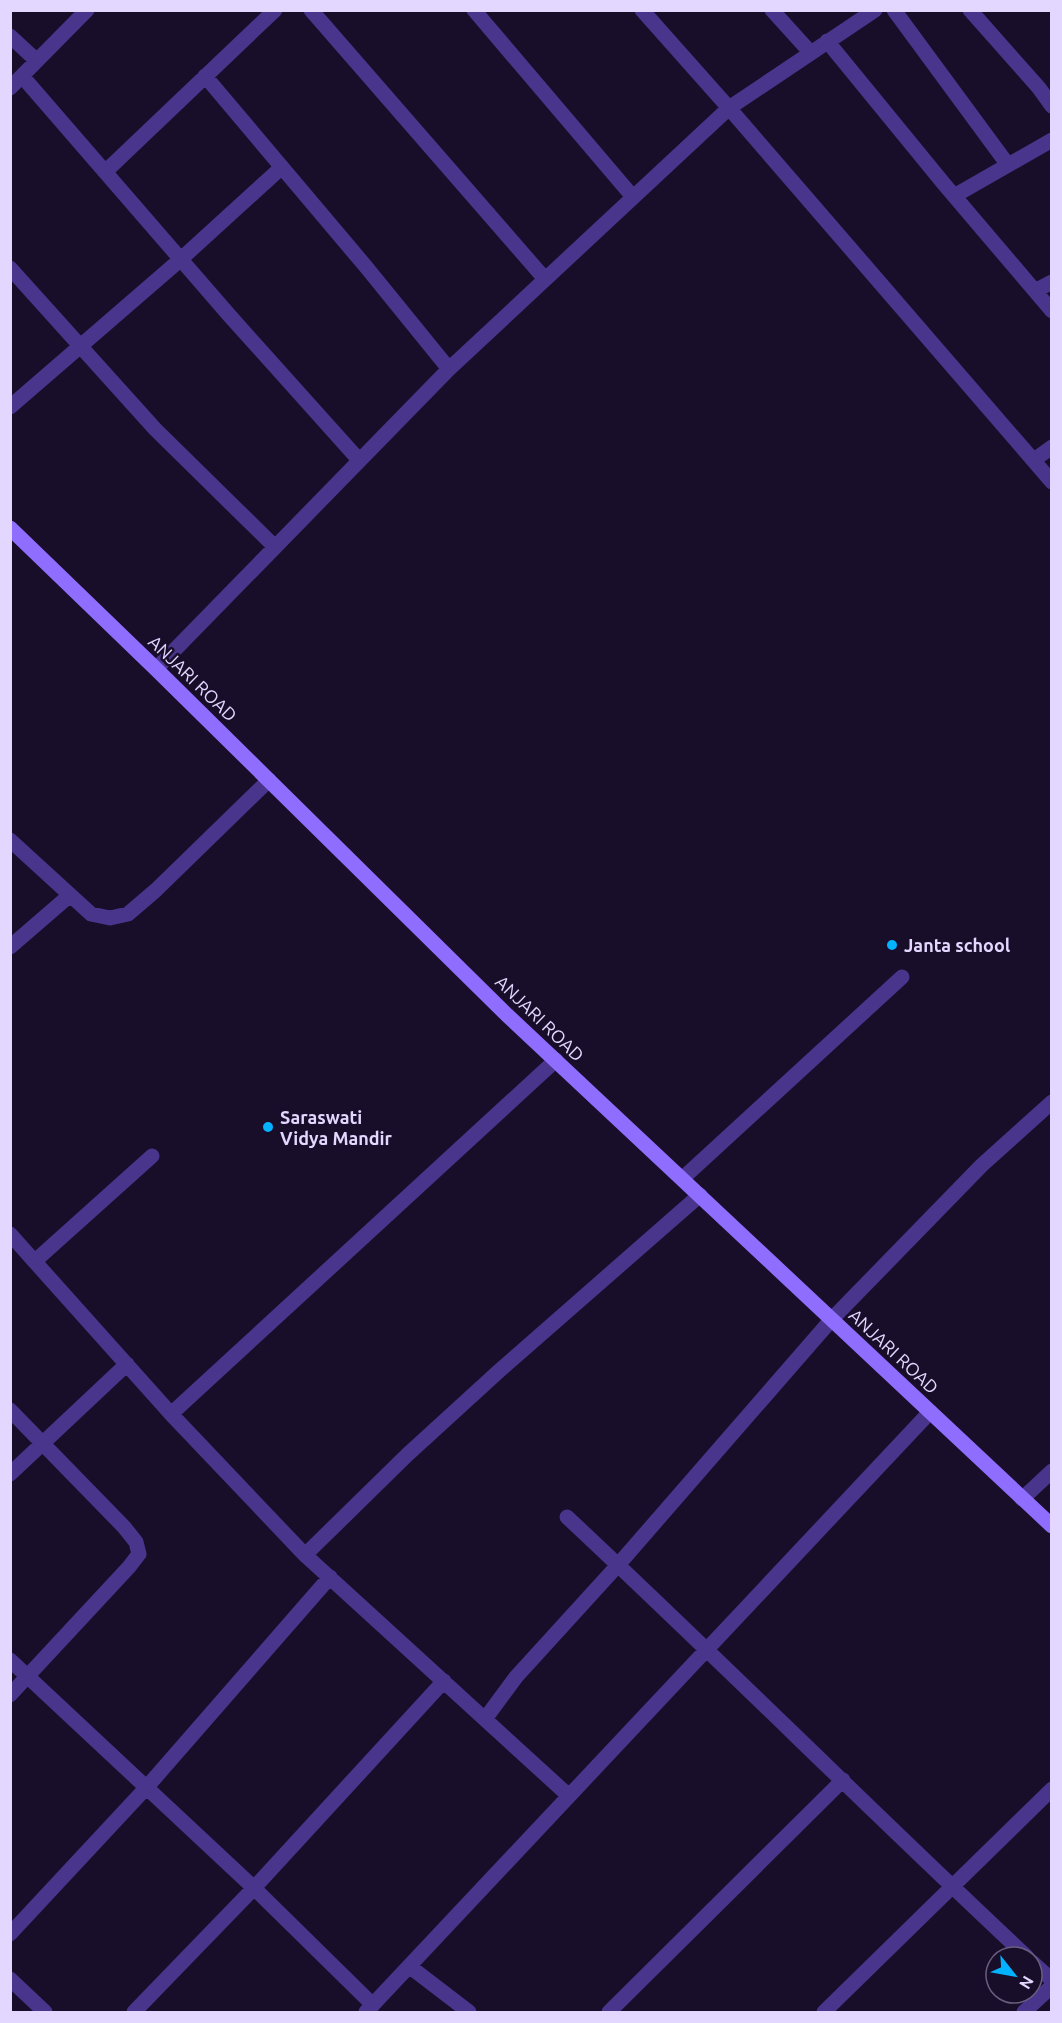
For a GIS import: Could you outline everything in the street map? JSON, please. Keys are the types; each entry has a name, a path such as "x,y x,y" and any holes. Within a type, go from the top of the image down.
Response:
{"street":[{"path":"10,88 87,10"},
{"path":"105,172 275,10"},
{"path":"311,10 545,279"},
{"path":"474,10 633,197"},
{"path":"642,10 1052,482"},
{"path":"772,10 810,52"},
{"path":"156,669 448,369 729,108 875,10"},
{"path":"894,10 1008,165"},
{"path":"970,10 1052,106"},
{"path":"10,36 37,61"},
{"path":"827,41 1052,311"},
{"path":"22,76 359,460"},
{"path":"206,76 367,268 448,369"},
{"path":"954,196 1052,140"},
{"path":"10,407 181,259 282,167"},
{"path":"10,268 155,429 275,548"},
{"path":"1035,291 1052,282"},
{"path":"1034,460 1052,447"},
{"name":"ANJARI ROAD","path":"10,528 507,1015 1052,1526"},
{"path":"10,840 91,914 110,918 128,914 156,890 269,780"},
{"path":"10,948 69,896"},
{"path":"683,1178 902,977"},
{"path":"171,1414 555,1060"},
{"path":"485,1719 516,1677 618,1565 832,1319 982,1165 1052,1102"},
{"path":"35,1261 152,1156"},
{"path":"305,1555 490,1378 700,1195"},
{"path":"10,1234 171,1414 305,1555 569,1796"},
{"path":"10,1474 127,1364"},
{"path":"10,1410 124,1527 136,1542 139,1554 10,1695"},
{"path":"10,1660 254,1888 369,2009 930,1412"},
{"path":"1022,1499 1052,1471"},
{"path":"567,1517 1014,1945"},
{"path":"10,1934 146,1788 330,1577"},
{"path":"134,2013 254,1888 444,1681"},
{"path":"609,2013 843,1780"},
{"path":"824,2013 1052,1789"},
{"path":"409,1966 469,2013"},
{"path":"10,1979 45,2013"},
{"path":"1024,2013 1052,1986"}],"place":[{"name":"Janta school","path":"892,945"},
{"name":"Saraswati Vidya Mandir","path":"268,1127"}]}
